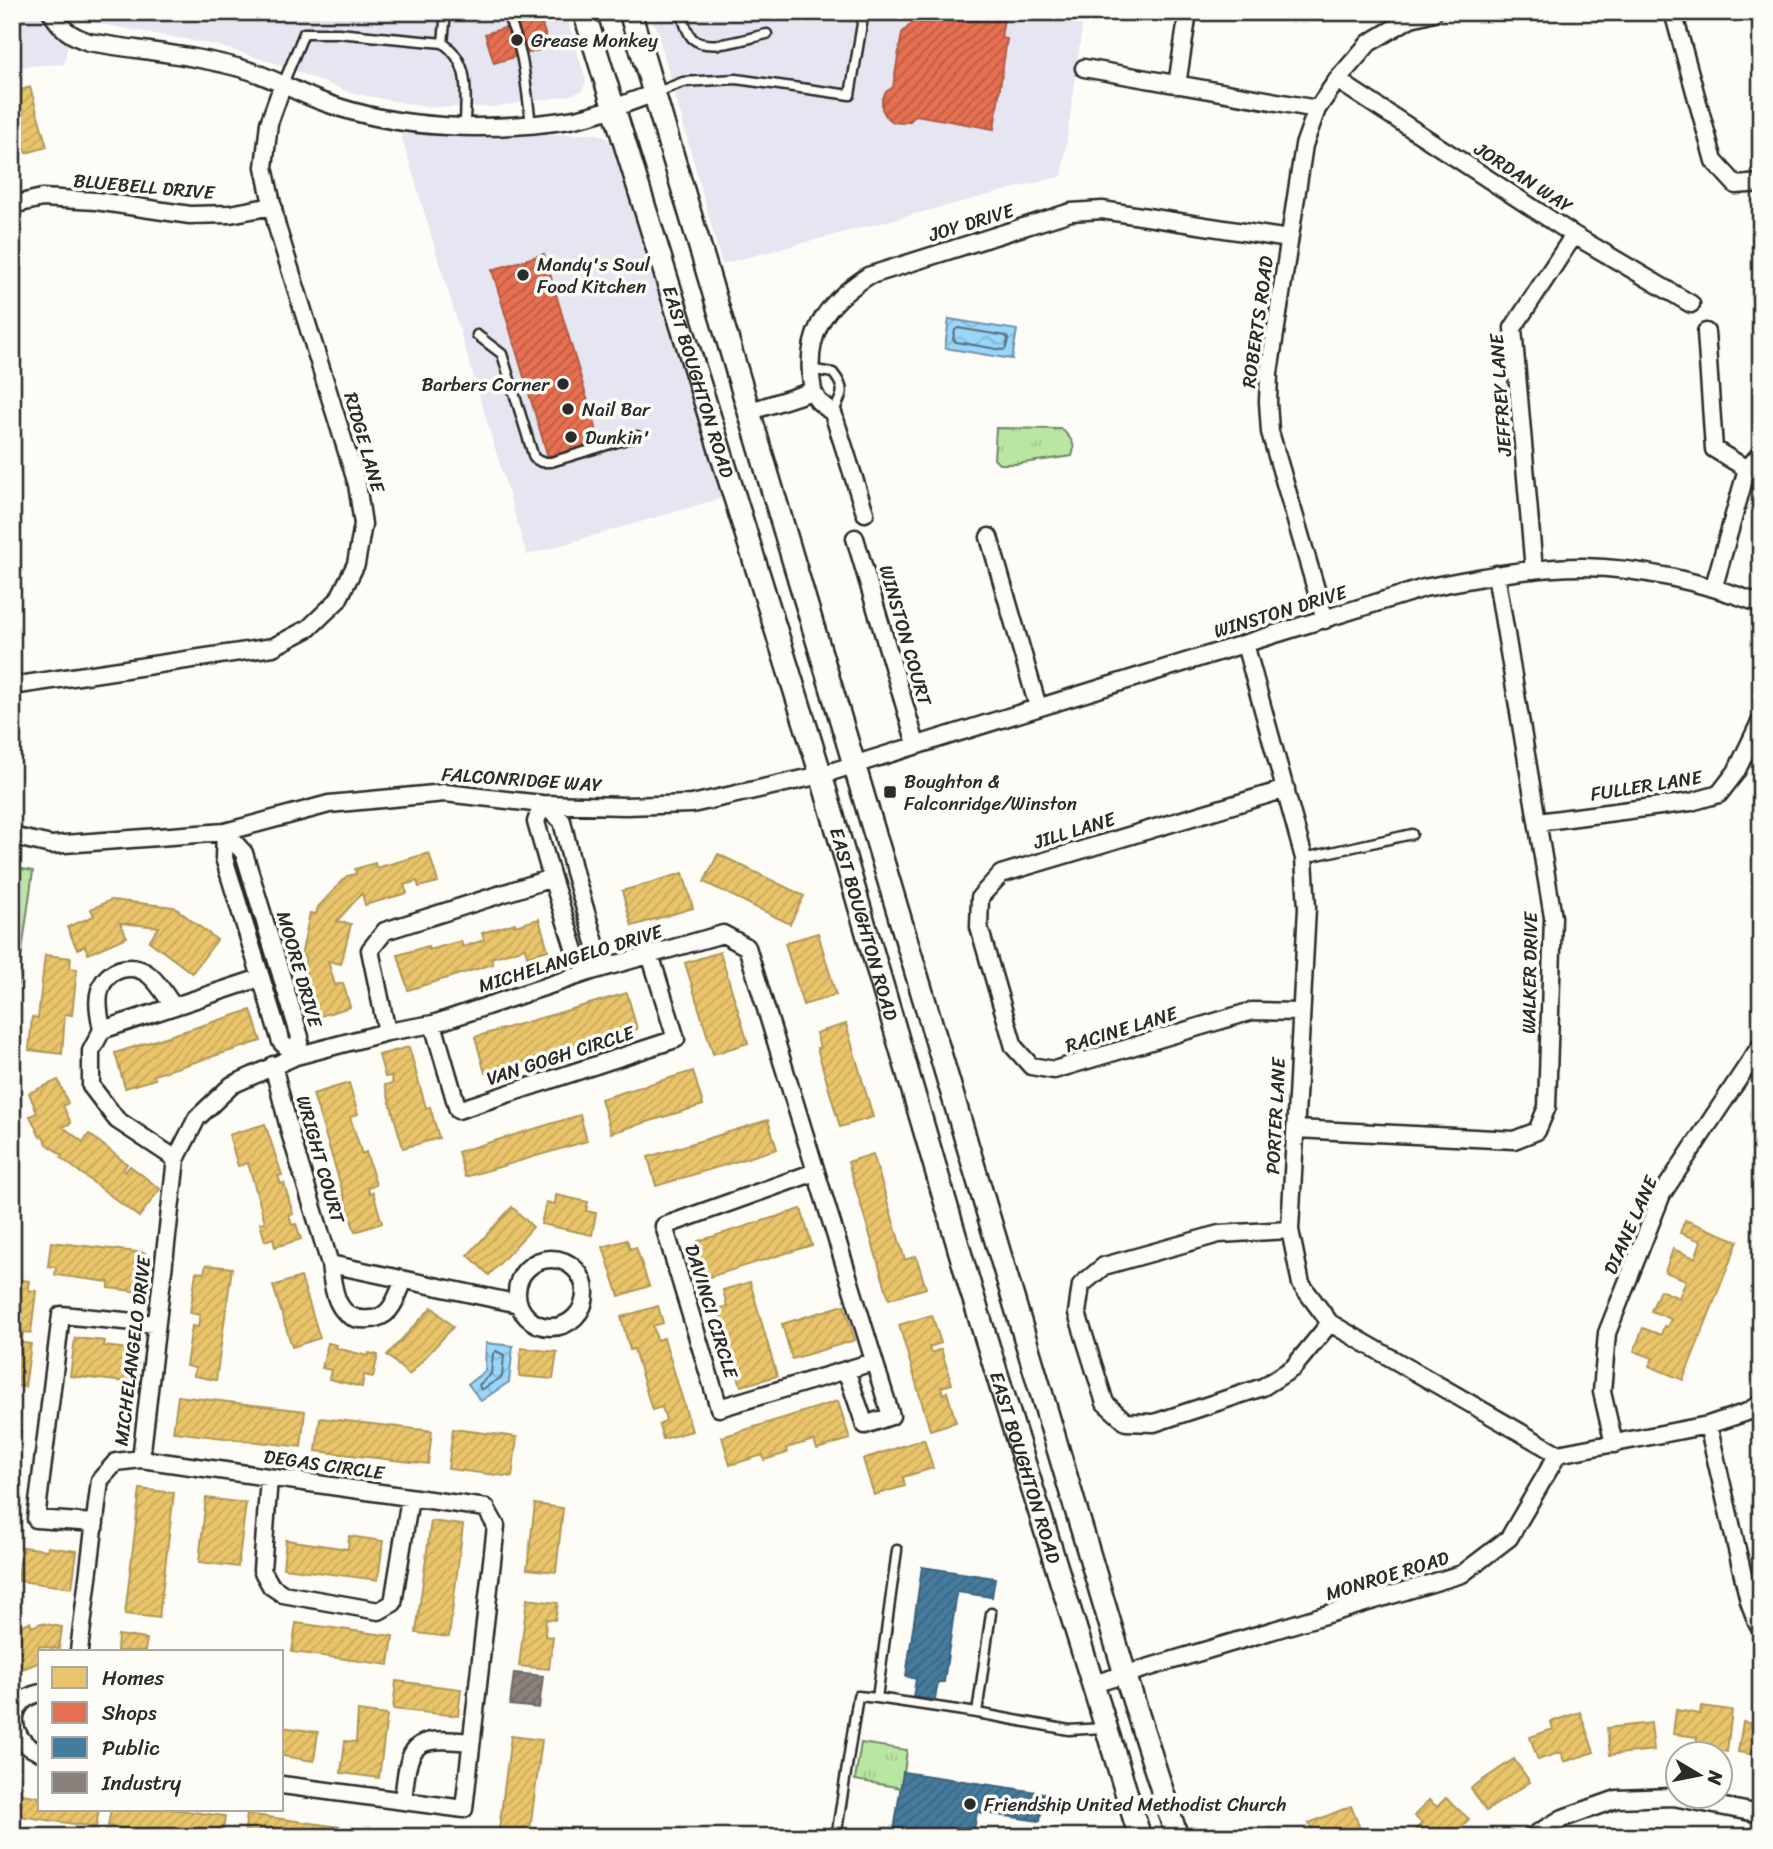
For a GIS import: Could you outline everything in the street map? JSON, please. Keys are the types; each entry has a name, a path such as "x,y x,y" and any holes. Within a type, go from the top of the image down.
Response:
{"main road":[{"name":"EAST BOUGHTON ROAD","path":"584,12 821,775 971,1290 1140,1837"},
{"name":"EAST BOUGHTON ROAD","path":"630,12 1125,1674 1177,1837"}],"street":[{"path":"51,12 60,27 89,43 210,61 248,70 325,103 366,115 411,122 465,126 531,124 570,119 614,108 655,93"},
{"path":"1177,85 1188,12"},
{"name":"ROBERTS ROAD","path":"1325,620 1270,432 1268,402 1269,373 1304,145 1317,109 1337,80 1370,43 1411,18 1434,12"},
{"path":"1673,12 1714,162 1736,185 1761,183"},
{"path":"1084,68 1317,109"},
{"name":"JORDAN WAY","path":"1337,80 1574,235 1691,304"},
{"name":"RIDGE LANE","path":"12,686 273,647 309,628 338,600 356,564 363,524 357,484 277,227 264,167 269,123 284,84"},
{"name":"BLUEBELL DRIVE","path":"12,205 42,198 96,201 190,215 230,214 273,206"},
{"name":"JOY DRIVE","path":"813,391 809,369 814,339 825,312 844,292 868,276 1070,212 1102,210 1289,239"},
{"name":"JEFFREY LANE","path":"1534,570 1514,328 1574,235"},
{"path":"1706,332 1714,449 1748,469"},
{"path":"751,411 813,391 818,401 833,413 865,513"},
{"path":"1714,586 1748,469 1761,453"},
{"path":"989,537 1038,707"},
{"name":"WINSTON COURT","path":"855,538 916,744"},
{"name":"WINSTON DRIVE","path":"821,775 1424,588 1496,574 1585,567 1714,586 1761,604"},
{"name":"WALKER DRIVE","path":"1296,1129 1514,1140 1537,1130 1547,1107 1553,917 1496,574"},
{"name":"PORTER LANE","path":"1245,645 1304,858 1307,908 1290,1230 1301,1284 1330,1322 1558,1454"},
{"name":"FULLER LANE","path":"1538,822 1691,802 1718,794 1736,772 1761,720"},
{"name":"FALCONRIDGE WAY","path":"12,836 51,845 225,832 329,804 445,793 542,804 692,804 821,775"},
{"name":"JILL LANE","path":"998,996 979,927 980,897 1001,874 1286,789"},
{"path":"542,804 562,821 597,949 592,971 577,957 552,878 536,822 542,804"},
{"name":"MOORE DRIVE","path":"225,832 224,858 260,978 281,1042 296,1056"},
{"name":"MOORE DRIVE","path":"225,832 244,853 300,1037 296,1056"},
{"path":"387,1032 370,950 385,931 552,878"},
{"name":"MICHELANGELO DRIVE","path":"141,1460 177,1159 197,1118 232,1085 296,1056 387,1032 433,1024 592,971 723,934 747,947 891,1416 865,1425 846,1370"},
{"name":"VAN GOGH CIRCLE","path":"433,1024 458,1110 676,1039 650,954"},
{"path":"173,1006 147,973 129,967 111,974 100,989 102,1030 91,1051 91,1086 117,1120 177,1159"},
{"path":"102,1030 260,978"},
{"name":"RACINE LANE","path":"998,996 1014,1047 1031,1066 1054,1070 1252,1011 1300,1012"},
{"name":"DIANE LANE","path":"1614,1444 1602,1392 1607,1333 1662,1194 1761,1045"},
{"name":"WRIGHT COURT","path":"273,1065 290,1136 330,1264 334,1296 339,1306 357,1319 379,1317 389,1311 404,1280"},
{"name":"DAVINCI CIRCLE","path":"815,1172 664,1226 719,1408 873,1362"},
{"path":"1290,1230 1219,1234 1104,1266 1081,1285 1077,1313 1105,1403 1126,1422 1154,1423 1263,1387 1293,1368 1330,1322"},
{"path":"330,1264 519,1304 536,1324 549,1327 574,1319 582,1308 586,1295 584,1282 577,1270 566,1262 554,1259 540,1261 529,1267 521,1278 517,1291 519,1304"},
{"path":"95,1523 36,1519 61,1315 156,1324"},
{"path":"1558,1454 1708,1425 1747,1412 1761,1404"},
{"path":"1708,1425 1749,1601 1761,1627"},
{"name":"MONROE ROAD","path":"1093,1684 1462,1574 1509,1538 1558,1454"},
{"name":"DEGAS CIRCLE","path":"79,1650 100,1480 116,1462 141,1460 486,1508 496,1526 464,1809 284,1785"},
{"path":"269,1478 262,1570 271,1587 283,1594 379,1611 393,1603 410,1498"},
{"path":"38,1694 26,1699 19,1706 15,1724 22,1742 38,1751"},
{"path":"402,1801 408,1760 420,1745 438,1739 471,1742"},
{"path":"1531,1837 1563,1818 1617,1799 1673,1797 1761,1814"}],"lane":[{"path":"443,43 446,12"},
{"path":"505,12 511,22 522,64 531,124"},
{"path":"681,12 688,33 693,39 706,45 767,34"},
{"path":"655,93 683,82 736,79 850,95 863,12"},
{"path":"284,84 304,33 338,33 443,43 456,52 465,75 465,126"},
{"path":"477,335 502,354 534,458 541,462 551,462 637,436"},
{"path":"809,369 833,373 841,382 843,393 833,413"},
{"path":"1304,858 1412,834"},
{"path":"877,1698 897,1550"},
{"path":"977,1713 991,1613"},
{"path":"836,1837 858,1696 977,1713 1069,1730 1106,1728"}],"shaded area":[{"path":"12,12 565,12 586,81 582,91 568,96 492,107 426,107 352,93 274,63 216,45 73,19 64,64 12,67"},
{"path":"652,12 1084,12 1062,176 722,264"},
{"path":"400,131 474,135 599,134 616,144 722,498 527,555"}],"green space":[{"path":"996,428 1062,429 1073,445 1072,456 999,464 994,459"},
{"path":"12,867 33,871 12,1024"},
{"path":"861,1743 907,1750 902,1788 855,1780"}],"water":[{"path":"949,319 1017,330 1012,359 945,348"},
{"path":"486,1343 513,1346 509,1382 481,1401 468,1384 485,1371"}],"building: Homes":[{"path":"30,87 47,147 26,153 23,142 12,146 12,93"},
{"path":"429,853 438,882 419,887 417,881 404,885 407,893 365,905 362,893 337,921 351,924 341,964 328,961 335,985 343,983 350,1007 317,1017 304,965 306,957 301,956 310,913 316,914 318,907 347,876 356,874 355,869 375,863 376,868"},
{"path":"718,854 804,896 790,924 704,882"},
{"path":"683,873 693,908 632,926 622,891"},
{"path":"111,900 174,907 217,940 192,973 149,941 159,927 120,923 127,937 88,954 85,946 77,949 67,927 94,916 91,909"},
{"path":"539,919 548,950 527,956 525,948 491,958 493,964 408,990 398,955 428,946 429,950 461,941 463,947 484,940 482,933"},
{"path":"818,933 836,995 803,1005 785,943"},
{"path":"720,952 748,1043 713,1054 685,963"},
{"path":"45,955 71,958 70,968 77,969 72,1015 65,1014 62,1054 29,1050 32,1017 38,1018"},
{"path":"627,993 637,1029 485,1073 475,1037"},
{"path":"251,1010 261,1041 154,1075 155,1079 125,1088 115,1053"},
{"path":"846,1024 873,1117 840,1127 817,1048 820,1048 816,1033"},
{"path":"409,1047 426,1108 430,1107 439,1138 403,1148 385,1085 393,1083 391,1076 385,1077 379,1055"},
{"path":"693,1071 703,1105 611,1133 601,1099"},
{"path":"58,1080 68,1103 63,1106 71,1123 63,1127 83,1142 89,1134 127,1164 123,1170 125,1172 130,1166 160,1189 139,1217 61,1158 62,1155 47,1144 43,1136 40,1137 30,1116 37,1113 29,1093"},
{"path":"349,1083 358,1114 350,1117 362,1154 366,1152 376,1185 368,1188 369,1193 373,1192 382,1223 355,1232 313,1094"},
{"path":"580,1115 587,1141 465,1177 458,1152"},
{"path":"768,1120 777,1149 656,1186 648,1157"},
{"path":"265,1124 282,1175 278,1176 281,1184 284,1183 293,1214 289,1215 292,1225 296,1224 301,1239 275,1247 273,1238 265,1241 260,1223 265,1222 248,1163 238,1166 229,1135"},
{"path":"873,1154 905,1260 916,1256 926,1288 889,1299 848,1162"},
{"path":"556,1195 588,1202 586,1211 596,1213 592,1235 541,1224 546,1202 555,1204"},
{"path":"512,1207 533,1227 489,1275 468,1255"},
{"path":"801,1209 812,1245 703,1279 694,1249 701,1247 698,1241"},
{"path":"1685,1220 1738,1241 1683,1380 1649,1366 1653,1358 1634,1351 1643,1328 1661,1335 1664,1326 1667,1327 1671,1319 1651,1311 1660,1290 1679,1298 1686,1280 1665,1272 1673,1249 1695,1258 1701,1241 1680,1233"},
{"path":"627,1240 630,1249 636,1247 649,1286 619,1296 603,1247"},
{"path":"51,1242 145,1253 140,1292 109,1288 109,1282 55,1275 56,1267 48,1266"},
{"path":"206,1265 232,1268 216,1380 194,1376 195,1368 186,1366 192,1326 198,1327 200,1315 190,1313 196,1272 204,1273"},
{"path":"301,1277 320,1338 292,1347 273,1286"},
{"path":"12,1279 29,1281 28,1290 36,1291 31,1333 23,1332 22,1343 31,1344 25,1387 17,1386 16,1395 12,1395"},
{"path":"750,1282 777,1376 741,1386 718,1309 727,1306 723,1290"},
{"path":"844,1305 855,1340 792,1359 782,1324"},
{"path":"658,1306 663,1323 653,1326 657,1340 664,1338 692,1431 663,1439 659,1425 666,1420 662,1407 652,1410 634,1349 630,1350 621,1317"},
{"path":"432,1307 453,1327 409,1375 387,1355"},
{"path":"932,1315 941,1343 929,1347 931,1353 941,1349 952,1384 941,1387 943,1394 947,1392 956,1422 930,1430 899,1325"},
{"path":"75,1338 105,1341 104,1346 129,1349 128,1357 138,1358 136,1383 70,1376"},
{"path":"328,1343 337,1345 336,1348 368,1356 369,1353 378,1355 373,1377 364,1375 362,1387 329,1379 331,1370 322,1368"},
{"path":"521,1348 557,1352 553,1379 519,1376"},
{"path":"178,1396 305,1411 301,1447 173,1432"},
{"path":"838,1401 850,1439 817,1449 814,1440 786,1448 787,1453 764,1460 763,1455 730,1465 722,1437"},
{"path":"320,1418 432,1431 428,1464 316,1451"},
{"path":"453,1429 517,1437 512,1477 448,1469"},
{"path":"12,1430 20,1431 14,1474 12,1473"},
{"path":"924,1439 933,1468 903,1477 905,1486 874,1495 863,1459"},
{"path":"140,1489 174,1493 159,1618 125,1614"},
{"path":"206,1498 246,1503 238,1567 199,1562"},
{"path":"535,1504 563,1508 556,1572 527,1569"},
{"path":"431,1521 463,1525 449,1637 416,1633"},
{"path":"349,1536 383,1541 378,1580 283,1568 286,1540 348,1549"},
{"path":"22,1547 77,1551 72,1588 18,1581"},
{"path":"527,1599 558,1603 555,1620 546,1619 545,1636 553,1637 549,1669 519,1666"},
{"path":"30,1622 32,1627 41,1623 62,1627 59,1649 39,1646 38,1663 12,1673 12,1629"},
{"path":"296,1623 393,1636 389,1665 292,1652"},
{"path":"118,1635 147,1639 145,1650 117,1650"},
{"path":"396,1681 461,1689 458,1716 393,1709"},
{"path":"1701,1706 1732,1710 1728,1741 1697,1741 1697,1737 1673,1734 1676,1710 1700,1714"},
{"path":"358,1711 387,1715 379,1778 341,1773 345,1741 356,1742"},
{"path":"1580,1712 1594,1752 1564,1762 1561,1752 1538,1760 1530,1737 1553,1729 1551,1722"},
{"path":"1743,1722 1761,1725 1761,1756 1738,1752"},
{"path":"1651,1723 1654,1750 1610,1755 1607,1728"},
{"path":"284,1727 318,1732 314,1761 284,1756"},
{"path":"511,1736 542,1740 529,1837 498,1837"},
{"path":"1514,1759 1530,1782 1486,1811 1471,1788"},
{"path":"12,1779 22,1786 17,1793 38,1797 38,1811 99,1811 96,1827 12,1815"},
{"path":"1446,1798 1469,1819 1452,1837 1409,1837 1422,1823 1414,1816 1429,1800 1437,1807"},
{"path":"1351,1806 1361,1831 1347,1837 1315,1837 1309,1823"},
{"path":"111,1811 186,1811 225,1816 222,1837 186,1837 108,1826"},
{"path":"247,1814 354,1829 352,1837 244,1837"},
{"path":"374,1830 416,1837 373,1837"}],"building: Shops":[{"path":"930,12 1005,12 1001,38 1007,39 994,129 916,115 910,121 893,122 882,109 886,92 893,87 902,33 914,21 928,23"},
{"name":"Grease Monkey","path":"540,17 549,47 494,63 485,34"},
{"path":"544,254 600,442 548,457 492,270"}],"building: Public":[{"path":"922,1567 995,1578 992,1597 957,1592 944,1682 938,1682 935,1700 913,1697 916,1679 906,1676"},
{"name":"Friendship United Methodist Church","path":"903,1772 1044,1793 1040,1821 977,1812 973,1837 893,1837"}],"building: Industry":[{"path":"514,1673 543,1676 539,1708 510,1705"}],"place":[{"name":"Grease Monkey","path":"517,40"},
{"name":"Mandy's Soul Food Kitchen","path":"523,275"},
{"name":"Barbers Corner","path":"563,384"},
{"name":"Nail Bar","path":"568,409"},
{"name":"Dunkin'","path":"571,437"},
{"name":"Boughton & Falconridge/Winston","path":"890,792"},
{"name":"Friendship United Methodist Church","path":"970,1804"}]}
